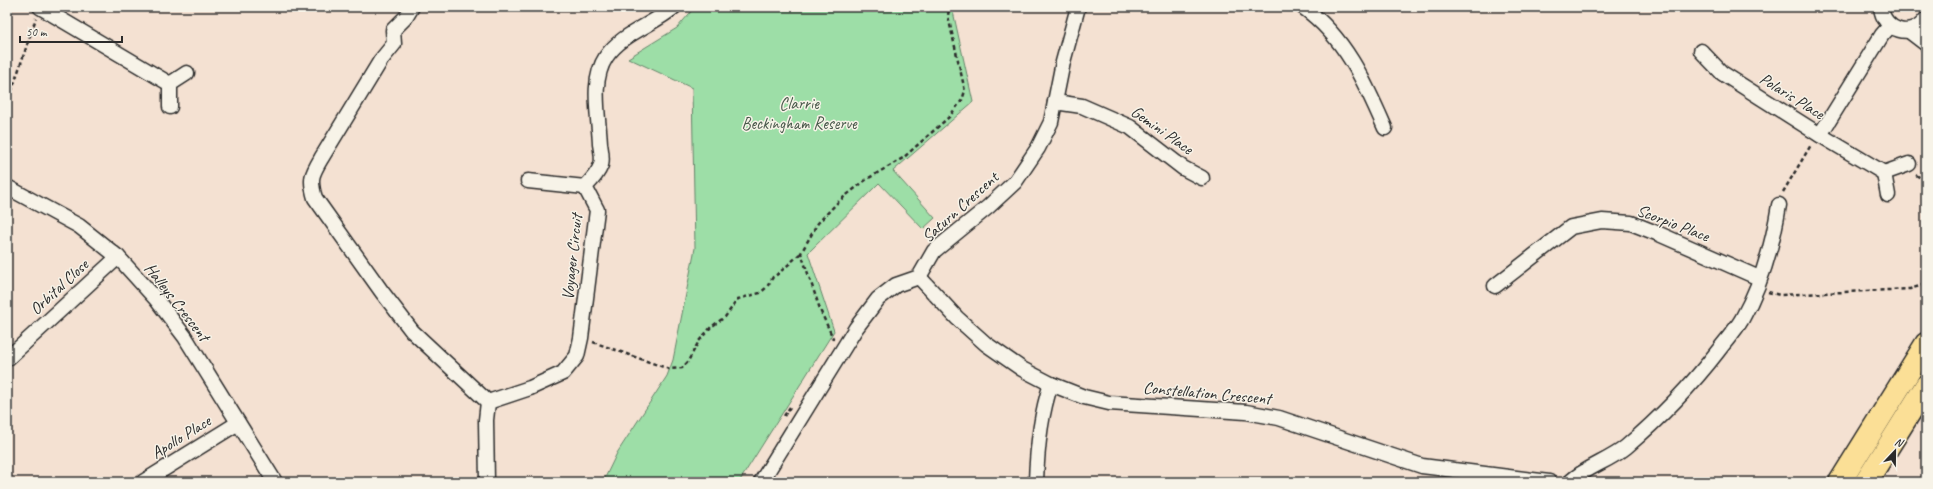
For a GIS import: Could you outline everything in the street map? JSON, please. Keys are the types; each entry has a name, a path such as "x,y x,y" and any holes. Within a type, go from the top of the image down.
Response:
{"main road":[{"path":"1840,482 1926,344"},
{"path":"1866,482 1926,386"}],"street":[{"path":"412,7 406,17 393,30 394,44 381,60 313,172 311,185 315,198 382,292 412,331 488,402 486,420 487,482"},
{"path":"528,181 585,187 602,164 597,88 599,72 606,57 616,46 637,31 666,14 674,7"},
{"name":"Saturn Crescent","path":"919,277 934,251 988,207 1014,182 1038,148 1051,122 1068,41 1078,7"},
{"path":"1303,7 1347,50 1366,85 1385,128"},
{"path":"1881,7 1882,15 1890,26 1899,31 1909,31 1921,26 1926,20"},
{"path":"39,10 170,84"},
{"name":"Polaris Place","path":"1701,51 1722,73 1820,135 1882,35 1890,26"},
{"path":"1909,31 1926,44"},
{"path":"170,84 187,73"},
{"path":"170,84 170,107"},
{"name":"Gemini Place","path":"1055,102 1082,106 1130,127 1183,168 1202,178"},
{"path":"1820,135 1884,174 1888,195"},
{"path":"1884,174 1909,164"},
{"name":"Halleys Crescent","path":"7,187 79,226 118,257 156,299 185,337 275,482"},
{"name":"Voyager Circuit","path":"488,402 530,388 563,373 577,356 582,338 597,210 585,187"},
{"path":"1570,482 1580,474 1612,458 1626,446 1686,390 1732,334 1742,320 1758,283 1774,234 1779,205"},
{"name":"Scorpio Place","path":"1495,286 1571,227 1602,221 1631,223 1659,234 1758,283"},
{"name":"Orbital Close","path":"7,359 118,257"},
{"path":"761,482 856,328 878,299 896,285 919,277"},
{"name":"Constellation Crescent","path":"919,277 957,318 986,344 1022,369 1051,384 1084,397 1109,403 1246,412 1279,418 1422,466 1484,475 1550,482"},
{"path":"1036,482 1037,449 1044,406 1051,384"},
{"name":"Apollo Place","path":"143,482 238,423"}],"path":[{"path":"582,338 669,369 682,368 687,363 699,341 711,327 725,317 738,300 760,293 773,277 777,276 783,268 801,253 818,223 839,201 867,179 902,158 949,116 962,100 965,91 948,16 949,7"},
{"path":"7,105 39,10"},
{"path":"1779,205 1781,197 1811,143 1820,135"},
{"path":"801,253 821,312 833,338"},
{"path":"1758,283 1780,295 1910,289 1926,284"}],"green space":[{"name":"Clarrie Beckingham Reserve","path":"695,7 952,7 973,102 893,171 935,218 923,229 879,183 808,253 834,331 739,482 603,482 617,453 667,376 673,360 695,248 692,88 628,58 677,28"}]}
